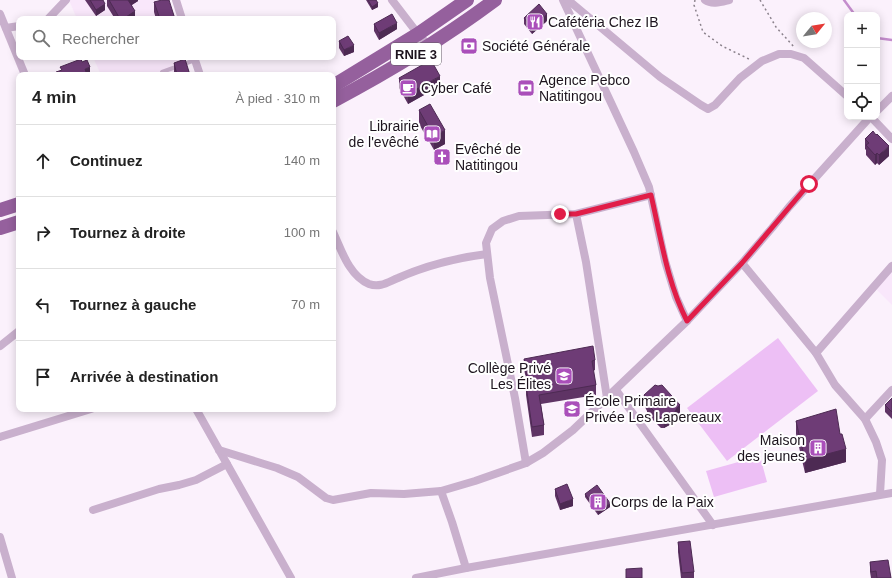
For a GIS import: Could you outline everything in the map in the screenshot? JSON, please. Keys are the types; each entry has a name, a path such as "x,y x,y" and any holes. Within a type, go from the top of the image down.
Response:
{"highway":[{"name":"RNIE 3","path":"336,84 418,34 467,0"},
{"name":"RNIE 3","path":"336,99 389,71 429,46 495,0"},
{"path":"0,210 16,205"},
{"path":"0,228 16,223"}],"street":[{"path":"51,16 66,0"},
{"path":"176,0 181,16"},
{"path":"392,0 429,46"},
{"path":"563,0 634,152 648,187 665,261 676,297 687,321"},
{"path":"568,0 660,77 701,105 708,108 715,105 740,78 762,62 779,54 791,54 804,58 844,93"},
{"path":"705,0 707,2 718,3 729,0"},
{"path":"0,14 16,49"},
{"path":"6,28 16,26"},
{"path":"20,60 24,72"},
{"path":"195,60 199,72"},
{"path":"880,108 892,96"},
{"path":"219,450 277,468 298,477 326,498 333,500 371,493 404,494 441,491 526,463 543,453 573,430 687,321 742,263 789,207 868,120"},
{"path":"874,120 892,139"},
{"path":"526,463 515,398 490,278 486,243 492,229 503,221 519,216 576,214 651,195"},
{"path":"576,214 586,262 607,398"},
{"path":"336,238 350,267 358,277 368,284 380,286 426,267 461,257 487,254"},
{"path":"742,263 816,353 835,385 865,419 876,442 882,460 880,494"},
{"path":"816,353 892,266"},
{"path":"0,346 16,333"},
{"path":"616,390 713,525"},
{"path":"865,419 892,390"},
{"path":"0,437 81,412"},
{"path":"198,412 291,578"},
{"path":"93,510 159,488 179,485 196,480 227,464"},
{"path":"441,491 466,568"},
{"path":"416,578 454,574 466,568 892,493"},
{"path":"0,537 12,578"}],"lane":[{"path":"162,72 192,60"}],"path":[{"path":"695,0 694,5 703,32 722,46 749,59 762,62"},
{"path":"760,0 776,27 804,58"}],"shaded area":[{"path":"69,0 164,0 169,16 76,16"},
{"path":"94,60 184,60 188,72 100,72"},
{"path":"892,269 892,305 874,287"},
{"path":"778,338 818,391 727,461 687,408"},
{"path":"760,456 767,482 714,497 706,471"}],"building":[{"path":"90,0 103,0 105,4 96,10"},
{"path":"109,0 128,0 135,11 128,16 118,16"},
{"path":"169,0 174,16 159,16 154,2"},
{"path":"368,0 376,0 378,3 372,7"},
{"path":"539,4 547,14 532,28 524,18"},
{"path":"392,14 397,23 379,33 374,24"},
{"path":"348,36 354,45 344,50 339,41"},
{"path":"78,60 81,60 82,62 87,60 90,67 85,69 86,72 56,72 62,70 60,67"},
{"path":"185,60 189,72 176,72 174,63"},
{"path":"431,60 440,76 408,94 399,78"},
{"path":"430,104 445,130 434,137 419,110"},
{"path":"873,131 889,146 879,155 877,153 875,155 866,145 869,143 865,139"},
{"path":"593,346 595,360 592,361 596,385 539,395 544,425 532,427 524,359"},
{"path":"655,385 662,385 680,405 675,412 664,418 661,418 647,404 648,403 644,395"},
{"path":"892,398 892,412 885,405"},
{"name":"Maison des jeunes","path":"836,409 840,434 842,434 846,449 805,460 796,421"},
{"path":"567,484 573,499 560,504 555,489"},
{"name":"Corps de la Paix","path":"597,485 610,503 598,512 585,494"},
{"path":"690,541 694,572 682,573 678,542"},
{"path":"888,560 891,578 877,578 876,571 871,572 870,562"},
{"path":"642,568 642,578 626,578 626,569"}],"waterway":[{"path":"844,0 853,12"},
{"path":"880,38 892,40"}],"place":[{"name":"Cafétéria Chez IB","path":"535,22"},
{"name":"Société Générale","path":"469,46"},
{"name":"Cyber Café","path":"408,88"},
{"name":"Agence Pebco Natitingou","path":"526,88"},
{"name":"Librairie de l'evêché","path":"432,134"},
{"name":"Evêché de Natitingou","path":"442,157"},
{"name":"Collège Privé Les Élites","path":"564,376"},
{"name":"École Primaire Privée Les Lapereaux","path":"572,409"},
{"name":"Maison des jeunes","path":"818,448"},
{"name":"Corps de la Paix","path":"598,502"}],"route":[{"path":"560,214 576,214 651,195 665,261 676,297 687,321 742,263 809,184"}]}
